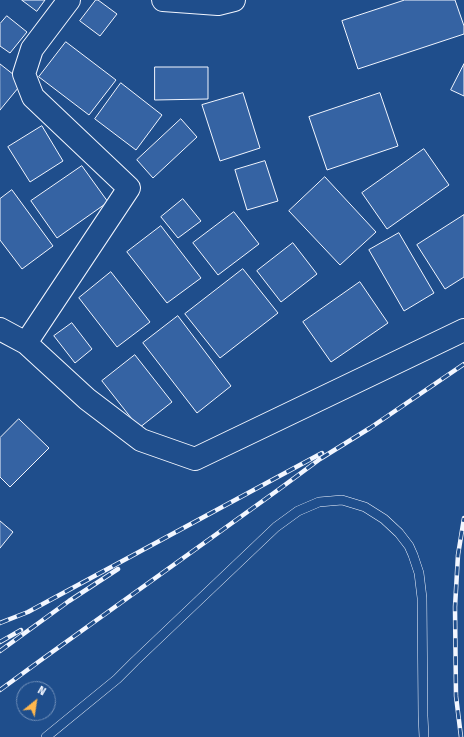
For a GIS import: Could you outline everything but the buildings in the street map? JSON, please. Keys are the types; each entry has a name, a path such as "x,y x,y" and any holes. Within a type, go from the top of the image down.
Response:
{"street":[{"path":"26,343 130,188 33,97 24,74 32,49 68,0"},
{"path":"162,0 218,4 234,0"},
{"path":"0,329 26,343 88,400 141,440 195,459 464,330"}],"lane":[{"path":"46,737 117,679 276,527 298,511 319,502 342,500 365,507 384,519 399,532 409,546 413,555 419,573 422,598 424,737"}],"railway":[{"path":"0,690 320,459 370,428 464,364"},
{"path":"0,623 28,612 322,453"},
{"path":"461,737 456,696 455,607 458,555 464,518"},
{"path":"0,651 69,601 118,569"},
{"path":"0,642 21,630"}]}
